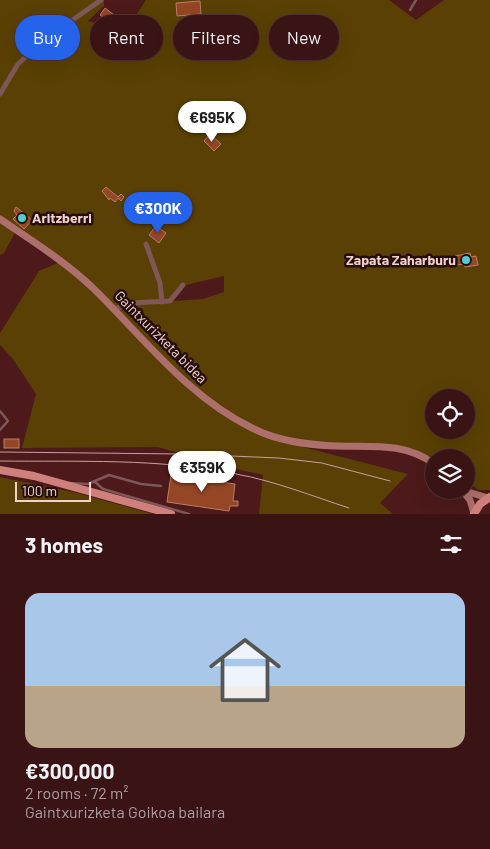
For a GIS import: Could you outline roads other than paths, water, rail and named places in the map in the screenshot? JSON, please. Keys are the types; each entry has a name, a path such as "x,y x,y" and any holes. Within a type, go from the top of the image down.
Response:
{"main road":[{"name":"Gaintxurizketa bidea","path":"0,219 61,261 114,309 183,380 252,429 278,438 311,444 394,447 411,451 425,459"},
{"path":"0,470 64,484 171,514"},
{"path":"475,493 489,497"},
{"path":"474,514 480,504 489,497"},
{"path":"469,499 474,514"}],"street":[{"path":"0,94 18,64 43,41 101,0"},
{"path":"146,244 160,283 162,302"},
{"path":"114,309 131,303 170,301 183,285"}],"lane":[{"path":"410,10 416,0"},
{"path":"0,411 8,421 0,430"},
{"path":"64,484 71,482 88,484 109,475 141,484 161,486"},
{"path":"94,481 103,489 189,514"}],"railway":[{"path":"0,452 182,454 279,458 322,463 390,481"},
{"path":"0,461 119,462 178,465 236,474 265,481 349,508"}],"place":[{"name":"Aritzberri","path":"22,218"},
{"name":"Zapata Zaharburu","path":"466,260"}]}
